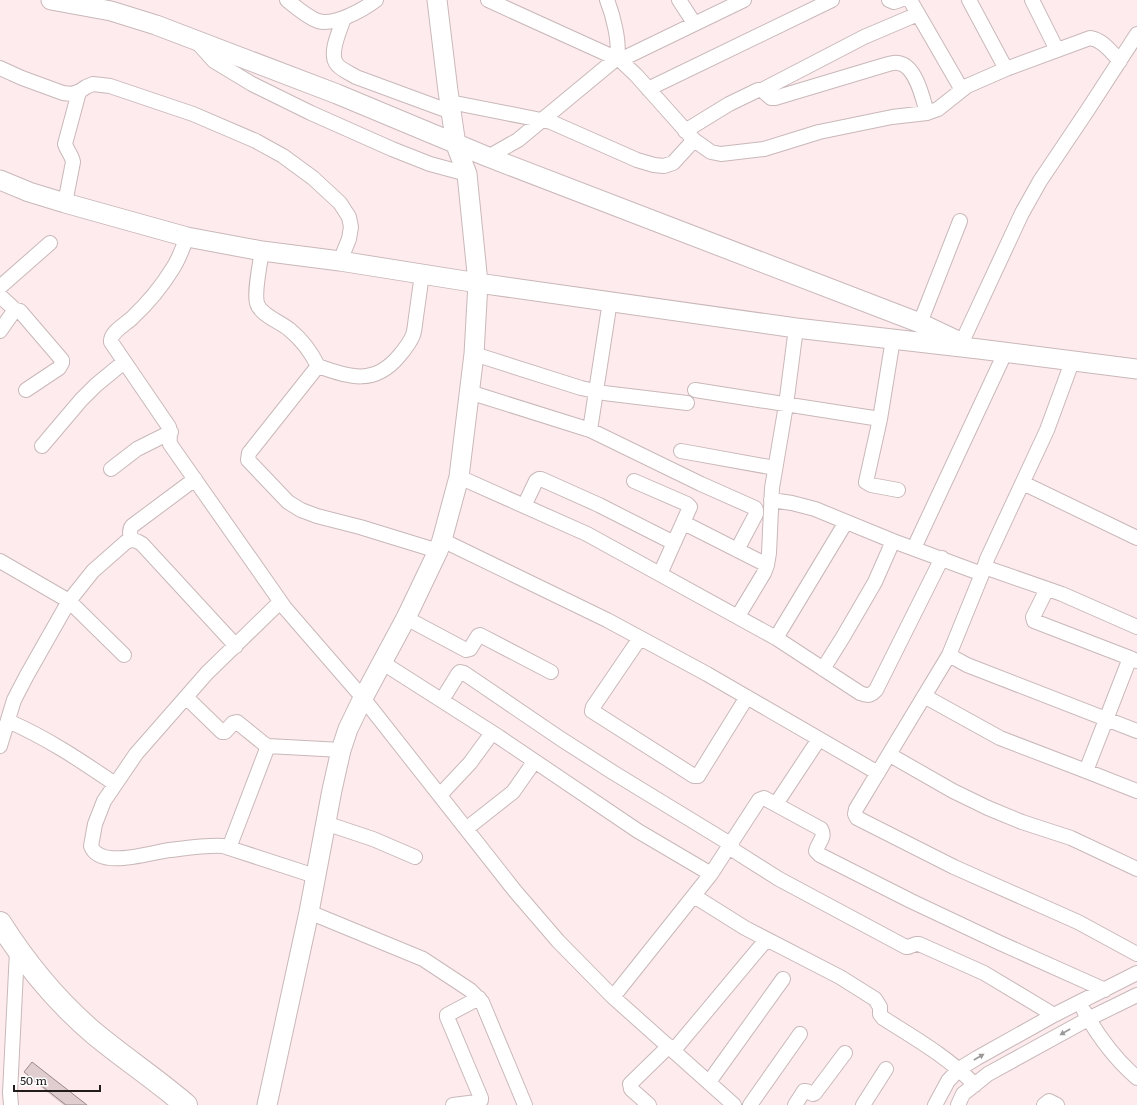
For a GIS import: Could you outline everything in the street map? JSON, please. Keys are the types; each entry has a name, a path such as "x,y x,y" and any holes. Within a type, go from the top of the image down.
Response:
{"main road":[{"path":"0,923 11,952 34,986 88,1040 172,1105"},
{"path":"11,952 94,1033 160,1083 186,1105"}],"street":[{"path":"51,0 111,11 196,41 337,94 456,145 920,323 970,345"},
{"path":"287,0 317,21 328,22 344,18 376,0"},
{"path":"267,1105 341,750 348,729 363,698 406,618 440,546 459,478 474,354 478,283 467,174 456,145 437,0"},
{"path":"488,0 618,59 627,65 689,135 711,152 721,154 764,149 819,132 859,123 927,113 938,109 967,86 1006,69 1090,38 1095,39 1120,61"},
{"path":"607,0 618,46 618,59"},
{"path":"679,0 694,23"},
{"path":"488,157 518,140 618,59 742,0"},
{"path":"648,88 832,0"},
{"path":"889,0 894,2 900,0"},
{"path":"910,0 962,90"},
{"path":"969,0 1006,69"},
{"path":"1032,0 1057,50"},
{"path":"344,18 333,52 336,64 356,77 450,107 541,120 558,125 637,160 664,166 673,162 689,135 730,104 758,90 762,90 864,37 918,14"},
{"path":"970,345 1022,214 1040,181 1137,34"},
{"path":"196,41 214,61 252,84 311,113 430,164 467,174"},
{"path":"762,90 771,98 775,98 897,62 908,68 914,77 922,93 927,113"},
{"path":"0,68 63,93 72,94 79,92 93,84 110,86 194,114 256,141 283,156 313,178 340,203 349,217 351,226 349,239 340,261"},
{"path":"65,203 73,162 65,144 79,92"},
{"path":"0,180 29,192 65,203 187,237 262,251 340,261 478,283 796,328 893,339 970,345 1005,353 1137,369"},
{"path":"920,323 960,220"},
{"path":"187,237 174,267 154,295 111,337 111,342 169,427 171,432 170,444 280,602 363,698 515,891 558,941 613,997 734,1105"},
{"path":"0,288 50,243"},
{"path":"262,251 256,298 259,309 302,341 318,366 337,373 354,376 371,376 382,372 406,347 413,335 422,274"},
{"path":"0,296 13,309 20,311 62,360 59,368 26,390"},
{"path":"590,430 610,301"},
{"path":"0,332 14,311 13,309"},
{"path":"738,616 764,573 767,565 769,553 771,500 796,328"},
{"path":"893,339 880,419 866,482 871,485 898,490"},
{"path":"914,548 1005,353"},
{"path":"474,354 595,391 687,403"},
{"path":"42,446 81,400 96,385 124,362"},
{"path":"1072,362 1047,430 992,547 949,655 856,809 855,814 857,818 954,868 1078,922 1137,954"},
{"path":"318,366 249,453 248,460 288,502 301,510 360,527 440,546 607,620 747,697 878,773"},
{"path":"694,390 880,419"},
{"path":"469,392 590,430 701,484 755,508 756,514 737,550"},
{"path":"111,469 137,449 171,432"},
{"path":"681,451 775,468"},
{"path":"459,478 587,534 776,638 866,696 871,695 876,690 942,558"},
{"path":"131,539 130,529 132,526 195,479"},
{"path":"524,506 536,481 541,479 674,543"},
{"path":"634,481 689,505 690,510 660,574"},
{"path":"1023,483 1137,538"},
{"path":"771,500 792,503 815,509 893,541 942,558 1062,594 1137,627"},
{"path":"776,638 846,522"},
{"path":"684,523 767,565"},
{"path":"0,746 14,700 69,601 93,571 131,539 142,544 236,646"},
{"path":"822,668 850,626 875,582 893,541"},
{"path":"0,561 69,601 124,656"},
{"path":"1047,589 1033,617 1034,621 1134,660 1106,719 1086,771"},
{"path":"280,602 207,673 136,754 104,801 95,824 91,846 96,854 112,858 128,858 170,850 214,846 229,848 315,876"},
{"path":"406,618 466,650 470,649 478,636 482,635 551,672"},
{"path":"640,638 593,707 592,711 694,776 698,776 747,697"},
{"path":"949,655 967,664 1137,731"},
{"path":"383,663 442,700 638,831 711,874"},
{"path":"442,700 458,674 460,672 464,673 607,769 731,846 779,880 906,947 919,944 984,973 1054,1015"},
{"path":"924,696 1000,738 1137,791"},
{"path":"186,697 222,732 225,732 233,723 237,722 268,746 341,750"},
{"path":"8,721 49,740 115,784"},
{"path":"440,795 466,768 492,733"},
{"path":"776,804 819,739"},
{"path":"229,848 268,746"},
{"path":"890,755 953,791 988,808 1022,822 1071,838 1137,869"},
{"path":"466,829 513,792 534,762"},
{"path":"613,997 711,874 731,846 761,798 766,798 821,828 823,838 816,851 820,855 911,902 1105,990"},
{"path":"325,823 373,839 415,857"},
{"path":"694,896 766,940 804,957 875,999 880,1006 880,1014 883,1018 937,1052 959,1069 975,1085"},
{"path":"308,912 423,960 452,977 479,998 525,1105"},
{"path":"649,1105 631,1089 631,1081 671,1048 766,940"},
{"path":"11,952 11,1105"},
{"path":"935,1105 948,1081 959,1069 1054,1015 1137,973"},
{"path":"709,1082 783,979"},
{"path":"958,1105 963,1094 988,1074 1094,1027 1137,995"},
{"path":"453,1105 482,1100 447,1015 479,998"},
{"path":"1079,1002 1094,1027 1122,1065 1137,1078"},
{"path":"750,1105 800,1034"},
{"path":"795,1105 804,1091 813,1094 816,1093 845,1053"},
{"path":"863,1105 886,1069"},
{"path":"1044,1105 1049,1101 1057,1105"}],"building":[{"path":"32,1062 87,1105 66,1105 24,1072"}]}
